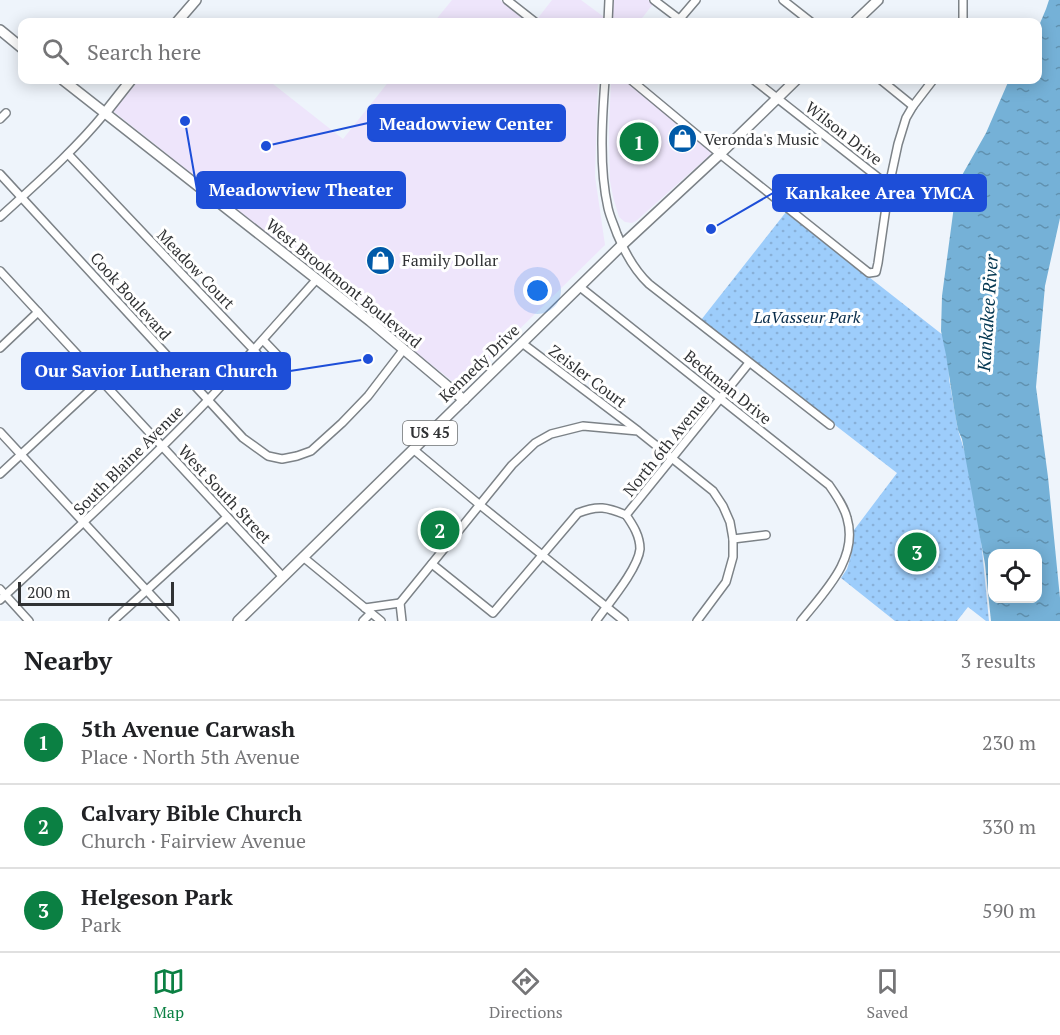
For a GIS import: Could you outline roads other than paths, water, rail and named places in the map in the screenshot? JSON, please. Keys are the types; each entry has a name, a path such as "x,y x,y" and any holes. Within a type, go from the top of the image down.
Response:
{"main road":[{"path":"180,18 196,0"},
{"path":"859,18 878,0"},
{"path":"0,30 18,45"},
{"name":"West Brookmont Boulevard","path":"68,84 404,349 464,400"},
{"path":"105,113 128,84"},
{"name":"Kennedy Drive","path":"238,621 622,245 792,84"}],"street":[{"path":"507,0 530,18"},
{"path":"608,18 609,0"},
{"path":"654,0 675,18"},
{"path":"683,18 696,0"},
{"path":"963,0 963,18"},
{"path":"789,2 807,18"},
{"path":"605,84 603,176 608,210 634,269 749,363 830,425"},
{"path":"637,84 720,154 870,273 876,272 889,186 906,118 930,84"},
{"name":"Wilson Drive","path":"759,84 889,186"},
{"path":"886,84 913,105"},
{"path":"0,218 68,154 105,113"},
{"name":"Meadow Court","path":"68,154 268,367 273,371 280,370 284,362 263,340"},
{"name":"Cook Boulevard","path":"0,174 243,438 268,456 282,459 311,451 368,396 404,349"},
{"name":"West South Street","path":"0,271 283,577"},
{"name":"South Blaine Avenue","path":"2,595 84,522 163,446 254,350 316,279"},
{"name":"Beckman Drive","path":"579,287 829,485 840,501 848,519 850,537 847,555 839,572 801,621"},
{"path":"0,348 38,312"},
{"name":"Zeisler Court","path":"522,343 713,491 730,522 733,539"},
{"name":"North 6th Avenue","path":"626,515 749,363"},
{"path":"0,474 101,380"},
{"path":"368,610 400,603 512,465 535,443 551,434 583,426 638,431"},
{"path":"0,432 176,621"},
{"path":"413,449 480,506 624,621"},
{"path":"432,564 494,613 578,513 591,508 610,509 626,515 636,531 640,550 632,570 596,621"},
{"path":"113,621 228,517"},
{"path":"697,621 726,582 733,557 733,539 766,535"},
{"path":"303,557 381,621"},
{"path":"2,595 29,621"},
{"path":"400,603 402,621"},
{"path":"363,621 368,610"}],"water":[{"name":"Kankakee River","path":"1049,0 1060,0 1060,218 1045,286 1036,387 1048,477 1060,598 1060,621 991,621 989,603 1042,603 1042,549 988,549 988,592 985,564 941,331 942,296 954,206 961,177 986,133 1007,84 1042,84 1042,18"}],"place":[{"name":"Meadowview Theater","path":"185,121"},
{"name":"Veronda's Music","path":"683,139"},
{"name":"5th Avenue Carwash","path":"639,142"},
{"name":"Meadowview Center","path":"266,146"},
{"name":"Kankakee Area YMCA","path":"711,229"},
{"name":"Family Dollar","path":"381,260"},
{"name":"Our Savior Lutheran Church","path":"368,359"},
{"name":"Calvary Bible Church","path":"440,530"},
{"name":"Helgeson Park","path":"917,552"}],"park label":[{"name":"LaVasseur Park","path":"807,317"}]}
